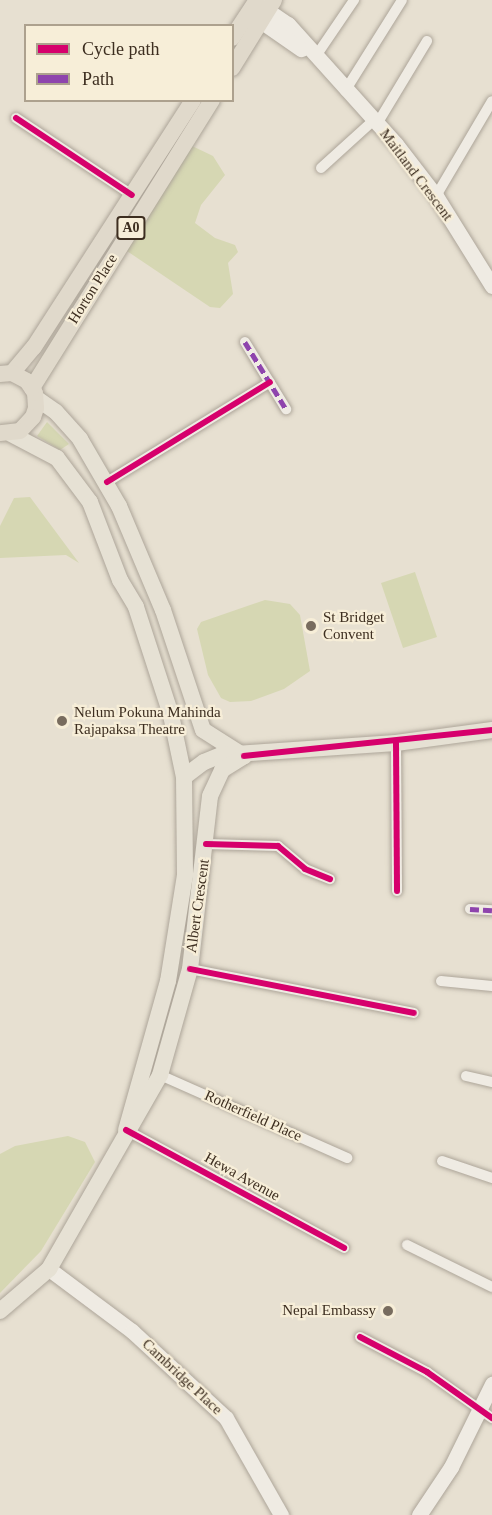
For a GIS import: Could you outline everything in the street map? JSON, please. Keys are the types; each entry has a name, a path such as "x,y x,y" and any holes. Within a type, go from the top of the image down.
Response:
{"highway":[{"path":"234,36 261,8"},
{"path":"234,64 261,8"},
{"name":"Horton Place","path":"4,371 34,347 192,102"},
{"name":"Horton Place","path":"34,393 211,102"},
{"name":"A0","path":"4,371 34,393 33,417 20,431 4,435"}],"main road":[{"name":"Maitland Crescent","path":"261,8 288,24 345,91 375,122 436,196 492,286"},
{"name":"Maitland Crescent","path":"261,8 330,72"},
{"path":"34,393 74,432 107,482 163,610 203,730 244,756"},
{"name":"Albert Crescent","path":"4,435 57,458 90,502 120,580 136,607 176,736 184,777 185,875 168,981 126,1130"},
{"path":"176,736 191,740 203,730"},
{"path":"184,777 212,758 396,743 492,730"},
{"name":"Albert Crescent","path":"0,1311 49,1269 90,1201 126,1130 160,1075 190,969 214,780 222,770 244,756"},
{"path":"178,920 193,942"},
{"name":"Cambridge Place","path":"49,1269 132,1331 226,1418 281,1515"},
{"path":"419,1515 450,1467 492,1384"}],"street":[{"path":"316,56 354,0"},
{"path":"345,91 402,0"},
{"path":"321,168 375,122 427,41"},
{"path":"436,196 492,101"},
{"path":"16,118 132,195"},
{"path":"244,342 286,409"},
{"path":"107,482 270,382"},
{"path":"396,743 397,891"},
{"path":"206,844 278,846 305,869 330,879"},
{"path":"470,909 492,910"},
{"path":"190,969 414,1013"},
{"path":"441,981 492,986"},
{"name":"Rotherfield Place","path":"160,1075 347,1158"},
{"path":"466,1076 492,1082"},
{"name":"Hewa Avenue","path":"126,1130 344,1248"},
{"path":"442,1161 492,1178"},
{"path":"407,1245 492,1287"},
{"path":"360,1337 427,1372 492,1418"}],"green space":[{"path":"188,144 213,156 225,175 201,205 195,223 215,238 235,245 238,252 228,263 233,294 220,308 210,307 121,247"},
{"path":"47,422 69,444 60,450 37,436"},
{"path":"30,497 79,563 66,555 0,558 0,526 14,498"},
{"path":"415,572 437,637 403,648 381,583"},
{"path":"265,600 290,604 300,615 310,671 284,689 251,701 230,702 221,698 208,675 197,629 201,622"},
{"path":"68,1136 85,1142 95,1162 41,1251 0,1293 0,1154 15,1146"}],"marked path":[{"path":"245,342 286,409"},
{"path":"470,909 492,910"}],"cycle path":[{"path":"16,118 132,195"},
{"path":"107,482 270,382"},
{"path":"244,756 492,730"},
{"path":"396,743 397,891"},
{"path":"206,844 278,846 305,869 330,879"},
{"path":"190,969 414,1013"},
{"path":"126,1130 344,1248"},
{"path":"360,1337 427,1372 492,1418"}],"place":[{"name":"St Bridget Convent","path":"311,626"},
{"name":"Nelum Pokuna Mahinda Rajapaksa Theatre","path":"62,721"},
{"name":"Nepal Embassy","path":"388,1311"}]}
